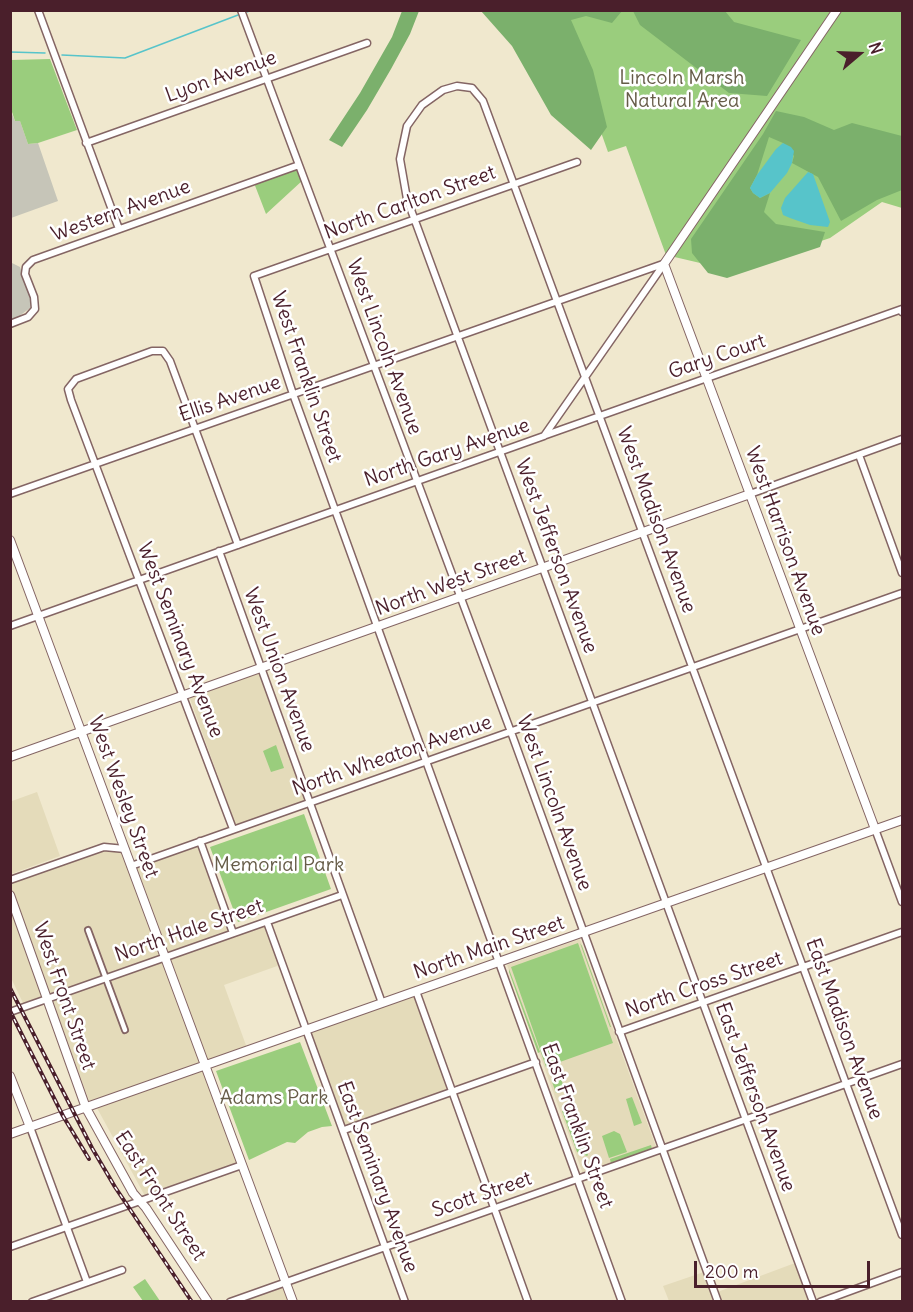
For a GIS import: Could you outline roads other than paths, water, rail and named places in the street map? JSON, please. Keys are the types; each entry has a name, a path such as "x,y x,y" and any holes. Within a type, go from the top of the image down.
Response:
{"street":[{"path":"38,10 119,229"},
{"name":"West Lincoln Avenue","path":"242,10 511,732 718,1302"},
{"name":"North Gary Avenue","path":"10,626 544,436 837,10"},
{"name":"Lyon Avenue","path":"86,143 367,43"},
{"name":"West Madison Avenue","path":"414,219 402,179 400,159 407,126 422,105 437,94 450,88 472,88 480,96 514,184 766,868"},
{"name":"North Carlton Street","path":"254,276 577,162"},
{"name":"Western Avenue","path":"10,324 28,317 35,309 34,297 26,274 26,267 30,262 299,165"},
{"name":"West Jefferson Avenue","path":"414,219 666,903"},
{"name":"Ellis Avenue","path":"10,494 664,264"},
{"name":"West Harrison Avenue","path":"664,264 875,830"},
{"name":"West Franklin Street","path":"254,276 293,394 499,962"},
{"name":"Gary Court","path":"544,436 902,310"},
{"name":"West Seminary Avenue","path":"195,428 170,361 163,351 152,351 79,377 68,389 233,829"},
{"path":"195,428 238,545"},
{"name":"North West Street","path":"10,757 903,439"},
{"path":"859,455 903,573"},
{"name":"West Wesley Street","path":"10,540 292,1302"},
{"name":"West Union Avenue","path":"219,551 382,1003"},
{"name":"North Wheaton Avenue","path":"131,866 903,593"},
{"name":"North Main Street","path":"10,1134 903,820"},
{"path":"875,830 903,902"},
{"path":"200,841 233,933"},
{"path":"10,880 104,847 125,849"},
{"name":"East Madison Avenue","path":"766,868 903,1235"},
{"name":"West Front Street","path":"10,895 86,1108"},
{"name":"North Hale Street","path":"10,1012 342,895"},
{"name":"East Jefferson Avenue","path":"666,903 813,1302"},
{"path":"267,922 306,1030"},
{"path":"88,930 125,1030"},
{"name":"North Cross Street","path":"619,1032 903,932"},
{"name":"East Franklin Street","path":"499,962 622,1302"},
{"path":"416,991 528,1302"},
{"name":"East Seminary Avenue","path":"306,1030 405,1302"},
{"path":"344,1130 536,1062"},
{"name":"Scott Street","path":"230,1302 903,1064"},
{"path":"10,1076 87,1282"},
{"name":"East Front Street","path":"86,1108 133,1193 208,1302"},
{"path":"10,1247 242,1165"},
{"path":"32,1302 122,1270"},
{"path":"820,1302 903,1272"}],"water":[{"path":"783,143 794,151 792,163 787,173 770,193 760,198 750,188 776,149"},
{"path":"808,172 813,174 830,222 828,227 810,225 783,215 781,208 785,198"}],"waterway":[{"path":"247,12 251,10"},
{"path":"62,55 125,58 238,15"},
{"path":"10,52 45,53"}],"railway":[{"path":"10,988 92,1148 115,1187 192,1302"},
{"path":"10,1011 63,1116 89,1159"}],"park label":[{"name":"Lincoln Marsh Natural Area","path":"682,90"},
{"name":"Memorial Park","path":"279,865"},
{"name":"Adams Park","path":"274,1098"}]}
